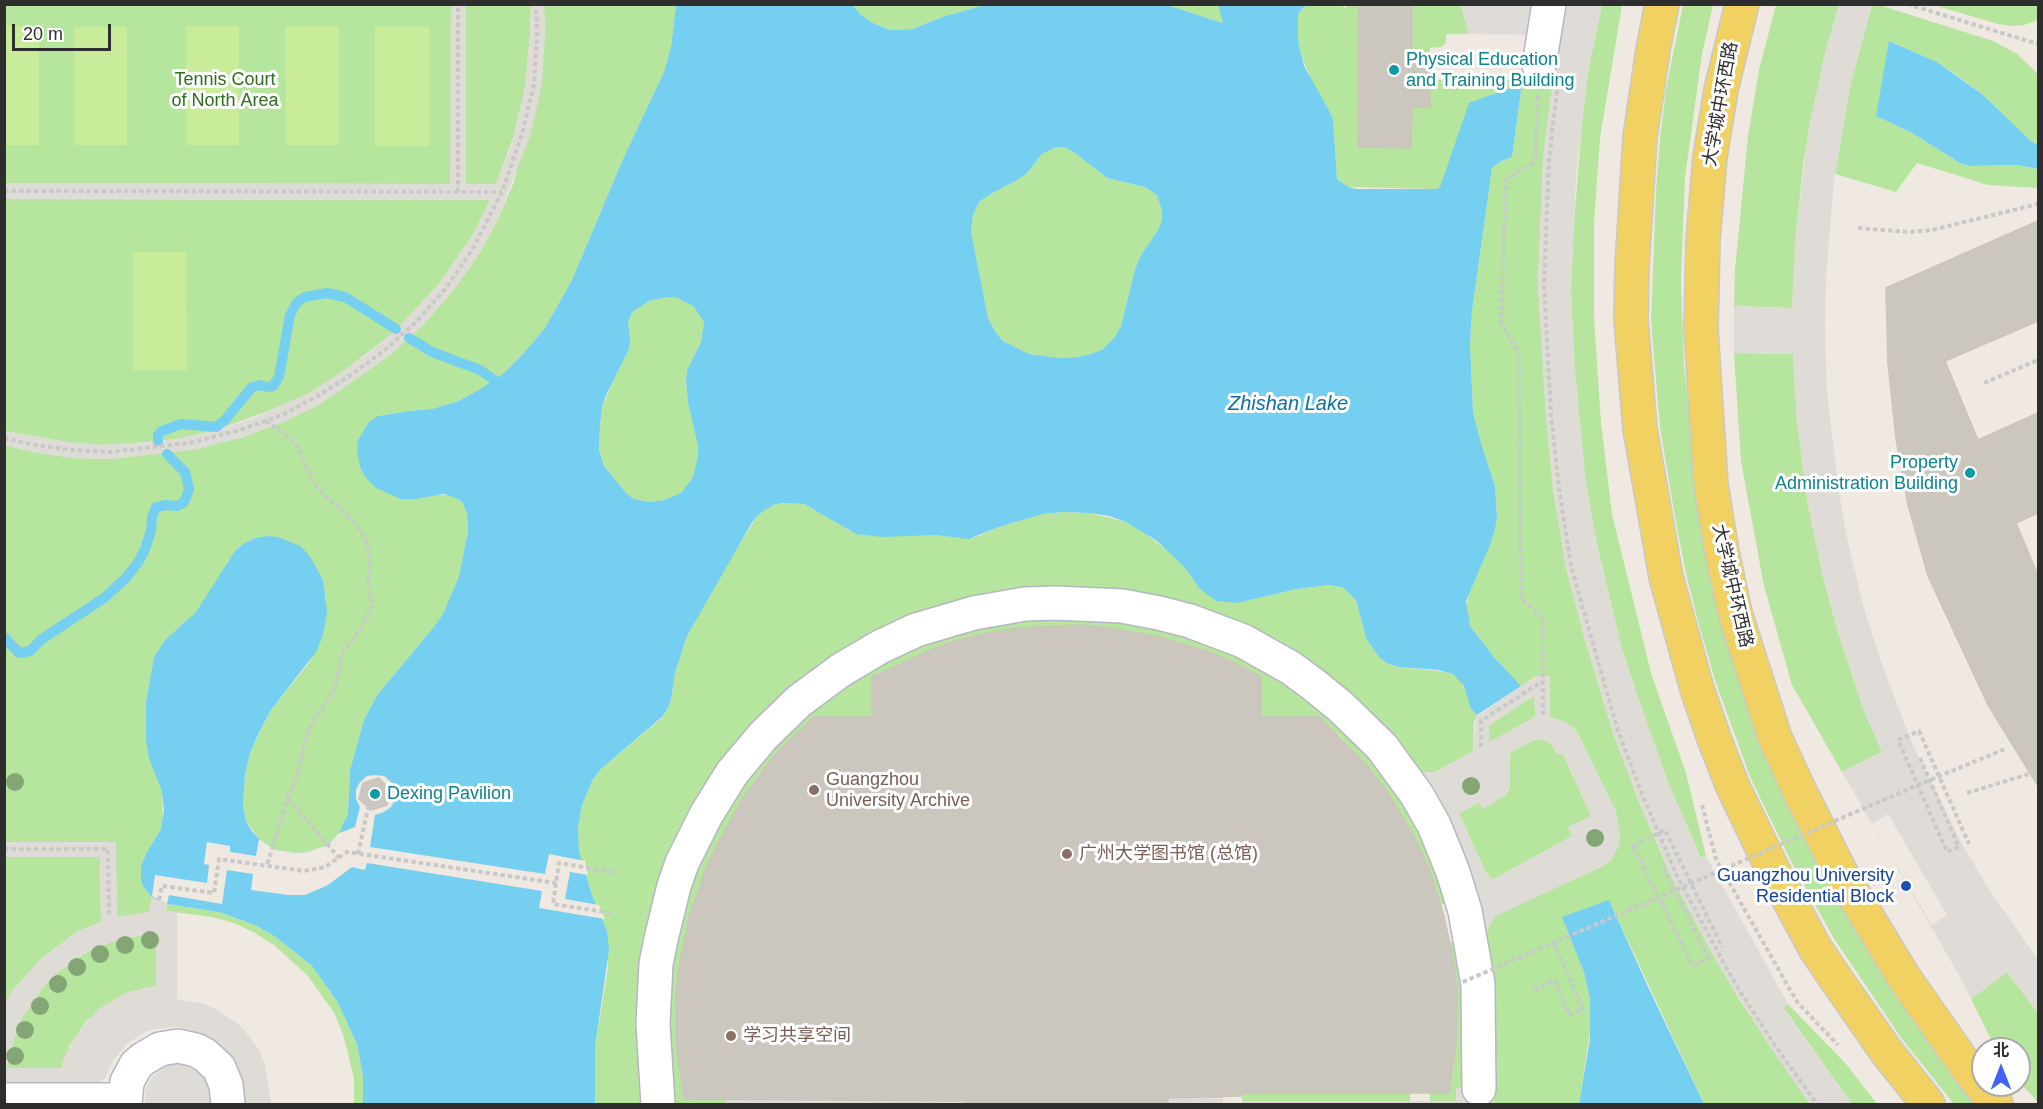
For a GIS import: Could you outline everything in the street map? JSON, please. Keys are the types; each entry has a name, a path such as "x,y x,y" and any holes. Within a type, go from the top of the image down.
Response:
{"main road":[{"path":"1662,4 1648,77 1640,137 1631,320 1640,429 1666,577 1694,679 1715,741 1733,787 1772,868 1815,948 1886,1051 1928,1104"},
{"name":"大学城中环西路","path":"1742,4 1721,90 1710,157 1703,240 1701,329 1711,486 1735,613 1774,738 1842,875 1908,985 1996,1104"}],"lane":[{"path":"1545,79 1549,4"},
{"path":"658,1104 653,1005 656,964 661,939 674,886 690,845 732,773 763,736 799,701 820,684 873,651 916,630 974,613 1025,604 1056,603 1122,606 1159,613 1190,621 1243,641 1314,685 1341,707 1382,747 1417,795 1434,825 1465,911 1478,984 1479,1089"},
{"path":"4,1100 125,1102 127,1082 136,1065 160,1049 178,1046 196,1050 219,1068 226,1085 228,1104"}],"path":[{"path":"458,4 458,192"},
{"path":"4,438 54,448 111,452 194,442 240,430 282,415 354,373 386,349 417,321 446,288 472,250 502,192 522,134 534,84 536,4"},
{"path":"1907,4 2038,44"},
{"path":"1543,717 1543,618 1521,598 1519,354 1501,323 1506,180 1535,161 1545,79"},
{"path":"1545,79 1549,160 1544,284 1551,415 1559,488 1572,566 1617,728 1676,874 1741,993 1817,1104"},
{"path":"4,191 502,192"},
{"path":"1858,228 1909,232 1932,230 2038,204"},
{"path":"1984,383 2038,360"},
{"path":"266,421 290,438 297,446 309,475 319,491 344,510 356,524 366,541 370,560 368,584 371,598 371,608 364,623 342,654 334,691 309,729 297,776 267,867"},
{"path":"1481,747 1481,721 1543,679"},
{"path":"1920,758 1959,847 1947,852 1898,740 1918,731 1969,844"},
{"path":"1449,988 2005,749"},
{"path":"1967,793 2032,773"},
{"path":"288,798 339,858"},
{"path":"358,854 368,808"},
{"path":"1662,864 1708,958 1693,966 1633,846 1665,830 1722,947"},
{"path":"4,849 108,849 109,917"},
{"path":"159,900 162,886 214,893 219,859 304,871 325,867 347,852 556,883"},
{"path":"611,913 553,904 559,863 618,873"},
{"path":"1534,990 1554,980 1570,1016 1583,1009 1554,943"}],"green space":[{"name":"Tennis Court of North Area","path":"4,5 451,5 451,184 5,183"},
{"path":"466,5 531,5 525,87 518,124 496,184 466,184"},
{"path":"544,5 676,5 671,47 664,72 623,159 572,280 545,328 503,374 479,390 456,402 432,409 378,416 437,495 451,495 458,499 467,513 468,531 459,576 443,614 377,695 364,720 350,770 348,814 339,833 328,845 308,852 275,850 259,839 246,821 243,805 245,775 250,753 271,710 309,663 325,625 326,595 268,536 255,538 243,544 228,561 196,612 165,640 154,657 146,702 146,740 162,792 163,820 161,829 141,866 141,881 152,896 150,912 117,917 115,843 5,842 5,445 73,458 111,459 196,449 243,437 285,421 320,404 390,355 422,326 452,292 479,254 498,219 514,182 545,35"},
{"path":"852,5 985,5 945,16 912,29 890,30 871,22"},
{"path":"1167,5 1218,5 1223,23"},
{"path":"1308,5 1339,5 1346,8 1347,5 1359,5 1358,147 1411,148 1412,107 1430,80 1546,80 1558,5 1566,5 1543,159 1538,284 1553,489 1566,568 1612,730 1637,797 1671,876 1737,996 1810,1104 1704,1104 1609,900 1584,972 1590,999 1591,1025 1579,1104 1494,1104 1494,1014 1486,937 1490,924 1502,912 1603,866 1611,860 1620,837 1616,812 1577,732 1574,728 1550,717 1536,676 1521,686 1494,657 1470,626 1466,609 1469,592 1490,545 1497,517 1495,486 1473,412 1470,344 1472,311 1492,168 1512,157 1522,85 1440,187 1436,189 1348,187 1337,179 1333,120 1311,80 1301,54 1298,15 1302,8"},
{"path":"1412,5 1461,5 1469,34 1446,34 1446,42 1442,47 1430,48 1430,61 1412,61"},
{"path":"1602,5 1622,5 1600,138 1594,223 1594,318 1601,423 1612,514 1651,673 1686,773 1706,856 1701,858 1669,785 1621,646 1596,540 1585,477 1574,360 1571,290 1582,122 1589,66"},
{"path":"1683,5 1713,5 1702,54 1685,177 1681,281 1684,366 1694,460 1752,695 1971,1065 1971,1097 1990,1097 1994,1104 1954,1104 1902,1039 1833,937 1790,859 1751,779 1716,683 1686,573 1660,427 1651,320 1656,191 1666,89"},
{"path":"1776,5 1839,5 1824,57 1803,165 1792,308 1734,306 1735,270 1748,136 1759,70"},
{"path":"1872,5 1879,5 1993,41 2017,54 2038,74 2038,145 1961,78 1937,62 1890,41 1876,116 1912,133 1960,163 1970,166 2018,165 2038,169 2038,188 1988,185 1917,163 1896,192 1835,174 1851,82"},
{"path":"1934,5 2038,5 2038,20 2024,25 1998,24"},
{"path":"5,26 39,26 39,145 5,145"},
{"path":"186,26 239,26 239,145 186,145"},
{"path":"285,26 339,26 339,145 286,145"},
{"path":"74,27 127,27 127,145 74,145"},
{"path":"375,27 429,27 429,146 375,146"},
{"path":"1056,147 1064,147 1075,153 1107,178 1145,187 1157,195 1162,211 1162,220 1158,230 1141,255 1135,269 1121,326 1115,337 1103,349 1077,357 1059,358 1029,354 1003,341 996,333 988,318 971,232 973,215 979,202 1019,179 1027,173 1042,154"},
{"path":"5,199 490,200 474,233 439,284 393,333 340,374 282,406 213,431 177,439 101,445 66,442 5,431"},
{"path":"133,252 186,252 187,370 133,370"},
{"path":"678,298 694,307 704,322 701,342 687,370 686,381 698,456 693,477 681,493 664,500 649,502 634,499 627,494 604,466 599,449 600,425 602,408 630,337 628,323 632,312 651,300"},
{"path":"1734,353 1793,354 1797,422 1808,505 1823,577 1863,708 1882,752 1842,772 1792,685 1764,586 1741,461"},
{"path":"804,504 856,534 936,535 961,538 976,537 1002,526 1043,514 1090,513 1126,522 1141,530 1186,569 1199,588 1237,603 1297,589 1330,585 1344,588 1356,600 1366,638 1399,667 1446,672 1460,680 1471,709 1477,715 1474,722 1473,751 1436,772 1419,772 1249,627 971,598 706,784 643,1104 595,1104 595,1047 608,968 607,931 592,895 579,851 578,827 582,805 593,779 601,769 662,718 671,700 675,673 687,636 730,559 758,515 773,505"},
{"path":"1033,619 1110,620 1142,626 1214,646 1269,674 1322,710 1356,743 1392,786 1419,832 1446,900 1444,904 1441,905 1428,866 1414,837 1388,793 1369,768 1320,717 1261,717 1261,677 1212,653 1156,636 1077,625 1017,628 872,677 872,717 814,717 777,752 757,777 743,798 707,866 689,917 676,996 676,1043 684,1099 726,1099 726,1104 676,1104 669,1062 668,991 684,899 717,823 761,760 813,707 869,670 929,642 962,632"},
{"path":"1535,695 1533,718 1489,743 1489,725"},
{"path":"1543,739 1551,744 1557,754 1563,754 1591,816 1572,836 1492,880 1485,871 1459,813 1479,802 1483,809 1508,792 1510,753 1533,740"},
{"path":"5,857 100,857 101,922 78,931 42,958 13,990 5,1004"},
{"path":"167,904 219,912 255,925 276,937 312,966 337,1001 357,1044 363,1076 363,1104 354,1104 354,1078 343,1034 334,1013 308,976 274,945 255,933 234,923 212,917 166,911"},
{"path":"156,933 156,986 141,989 86,1021 70,1045 62,1068 6,1068 22,1018 44,986 58,972 92,949 120,939"},
{"path":"1450,942 1456,943 1461,958 1465,1088 1456,1101 1430,1101 1430,1093 1449,1093 1454,1067 1457,996"},
{"path":"2007,972 2038,1013 2038,1102 2031,1095 2031,1037 1990,1037 1971,999"},
{"path":"1788,1004 1846,1064 1877,1104 1852,1104 1783,1007"},
{"path":"1242,1093 1410,1093 1410,1101 1242,1101"}],"shaded area":[{"path":"1839,4 1872,5 1851,82 1834,180 1826,277 1827,393 1839,492 1848,543 1865,612 1912,743 1962,844 1989,889 2038,960 2038,1013 2007,972 1971,999 1842,772 1882,752 1863,708 1823,577 1808,505 1797,422 1793,354 1734,353 1734,306 1792,308 1796,234 1808,132 1824,57","holes":["1888,814 1947,915 1932,925 1872,824"]},
{"path":"451,5 466,5 466,184 496,184 511,145 525,87 531,5 544,5 542,85 530,136 498,219 479,254 452,292 422,326 390,355 320,404 285,421 243,437 196,449 111,459 73,458 5,445 5,431 66,442 101,445 177,439 248,420 311,392 365,356 393,333 416,309 439,284 458,257 474,233 490,200 5,199 5,183 450,184"},
{"path":"1461,5 1540,5 1535,35 1469,34"},
{"path":"1566,5 1602,5 1589,66 1576,177 1571,290 1574,360 1585,477 1596,540 1621,646 1669,785 1701,858 1706,856 1788,1004 1783,1008 1852,1104 1810,1104 1772,1050 1717,963 1671,876 1637,797 1612,730 1566,568 1553,489 1538,284 1543,159"},
{"path":"1536,676 1550,676 1550,717 1566,722 1577,732 1616,812 1620,837 1619,846 1611,860 1603,866 1496,916 1490,924 1486,937 1419,772 1436,772 1473,751 1476,717","holes":["1534,695 1535,715 1533,718 1489,742 1489,725","1543,739 1551,744 1557,754 1563,754 1591,816 1568,827 1572,836 1492,880 1485,871 1459,813 1478,802 1483,809 1506,795 1510,784 1510,753 1533,740"]},
{"path":"5,842 116,842 117,917 149,912 152,896 167,904 166,911 177,912 177,999 205,1004 242,1027 259,1050 265,1065 271,1104 241,1104 225,1051 209,1037 177,1027 145,1032 127,1044 100,1082 5,1082 4,1004 13,990 42,958 78,931 101,922 100,857 5,857","holes":["156,933 156,986 128,992 98,1009 77,1034 61,1068 6,1068 22,1018 44,986 58,972 92,949 120,939"]},
{"path":"179,1064 197,1070 206,1078 209,1084 211,1104 145,1104 146,1087 152,1077 167,1066"},
{"path":"1456,1088 1494,1089 1494,1104 1242,1104 1242,1101 1456,1101"},
{"path":"1187,1093 1223,1093 1223,1104 1168,1104 1168,1098 1186,1098"},
{"path":"726,1099 964,1101 964,1104 726,1104"}],"water":[{"name":"Zhishan Lake","path":"676,5 852,5 871,22 890,30 902,30 912,29 945,16 985,5 1167,5 1223,23 1218,5 1308,5 1302,8 1298,15 1301,54 1305,68 1333,120 1337,179 1348,187 1357,189 1436,189 1440,187 1469,103 1522,84 1512,157 1492,168 1472,311 1470,344 1473,412 1495,486 1497,517 1490,545 1466,601 1470,626 1521,686 1477,715 1471,709 1464,686 1453,674 1438,670 1399,667 1379,657 1366,638 1356,600 1344,588 1330,585 1297,589 1237,603 1216,601 1199,588 1186,569 1157,541 1126,522 1109,516 1064,512 1043,514 968,539 935,535 882,537 856,534 804,504 773,505 758,515 751,524 687,636 675,673 667,710 662,717 601,769 593,779 582,805 578,827 579,851 592,895 607,931 609,950 595,1047 595,1104 363,1104 363,1076 357,1044 337,1001 312,966 276,937 255,925 219,912 167,904 152,897 144,888 141,881 141,866 161,829 164,810 162,792 149,758 146,740 146,702 154,657 165,640 196,612 235,551 243,544 255,538 278,537 300,546 309,555 323,580 327,610 322,638 316,652 271,710 259,733 250,753 245,775 243,805 246,821 251,830 275,850 308,852 319,849 333,840 348,814 350,770 364,720 377,695 443,614 459,576 468,531 467,513 458,499 444,494 401,499 376,488 365,477 360,467 358,440 369,422 378,416 432,409 456,402 479,390 503,374 545,328 572,280 623,159 664,72 671,47","holes":["1056,147 1064,147 1075,153 1107,178 1145,187 1157,195 1162,211 1162,220 1158,230 1141,255 1135,269 1121,326 1115,337 1103,349 1077,357 1059,358 1029,354 1003,341 996,333 988,318 971,232 973,215 979,202 1019,179 1027,173 1042,154","678,298 694,307 704,322 701,342 687,370 686,381 698,456 693,477 681,493 664,500 649,502 634,499 627,494 604,466 599,450 600,425 606,395 629,349 628,323 632,312 651,300"]},
{"path":"1889,41 1937,62 1982,94 2038,145 2038,169 2018,165 1970,166 1960,163 1912,133 1876,116"},
{"path":"1609,900 1704,1104 1579,1104 1590,1039 1590,999 1584,972 1562,917"}],"pier":[{"path":"367,776 384,776 391,782 395,790 395,799 391,807 375,815 370,847 545,874 549,854 585,861 588,875 570,872 565,899 599,905 605,919 539,908 542,891 367,863 365,870 352,867 328,885 305,895 251,890 253,874 227,870 222,904 169,895 167,904 152,896 155,875 207,883 209,865 204,864 207,842 230,846 230,852 256,856 259,839 275,850 297,853 328,845 339,833 355,827 360,807 356,799 356,790"}],"building":[{"name":"Physical Education and Training Building","path":"1359,4 1412,4 1412,61 1430,61 1430,107 1412,107 1411,148 1358,147"},
{"name":"Property Administration Building","path":"2038,221 2038,321 1945,361 1978,440 2038,413 2038,513 2016,523 2038,575 2038,786 1988,705 1928,576 1908,505 1896,439 1888,363 1886,288"},
{"name":"广州大学图书馆 (总馆)","path":"1077,625 1156,636 1212,653 1237,664 1261,677 1261,717 1320,717 1369,768 1388,793 1414,837 1428,866 1444,916 1455,969 1457,996 1456,1045 1449,1093 1242,1093 1242,1096 1168,1098 1168,1104 964,1104 964,1101 684,1099 676,1043 676,996 689,917 707,866 718,843 743,798 777,752 814,717 872,717 872,677 928,651 958,640 988,633 1017,628"},
{"name":"Dexing Pavilion","path":"379,778 391,790 387,805 371,810 359,799 363,783"}],"waterway":[{"path":"158,441 158,435 162,431 181,424 216,427 225,420 252,387 273,386 279,377 290,315 297,302 305,297 327,293 345,297 396,329"},
{"path":"409,338 432,352 480,370 494,380"},
{"path":"4,637 19,653 30,651 42,639 104,598 125,579 145,549 156,507 177,506 186,498 189,489 185,472 167,454"}],"place":[{"name":"Physical Education and Training Building","path":"1394,70"},
{"name":"Property Administration Building","path":"1970,473"},
{"name":"Guangzhou University Archive","path":"814,790"},
{"name":"Dexing Pavilion","path":"375,794"},
{"name":"广州大学图书馆 (总馆)","path":"1067,854"},
{"name":"Guangzhou University Residential Block","path":"1906,886"},
{"name":"学习共享空间","path":"731,1036"}]}
